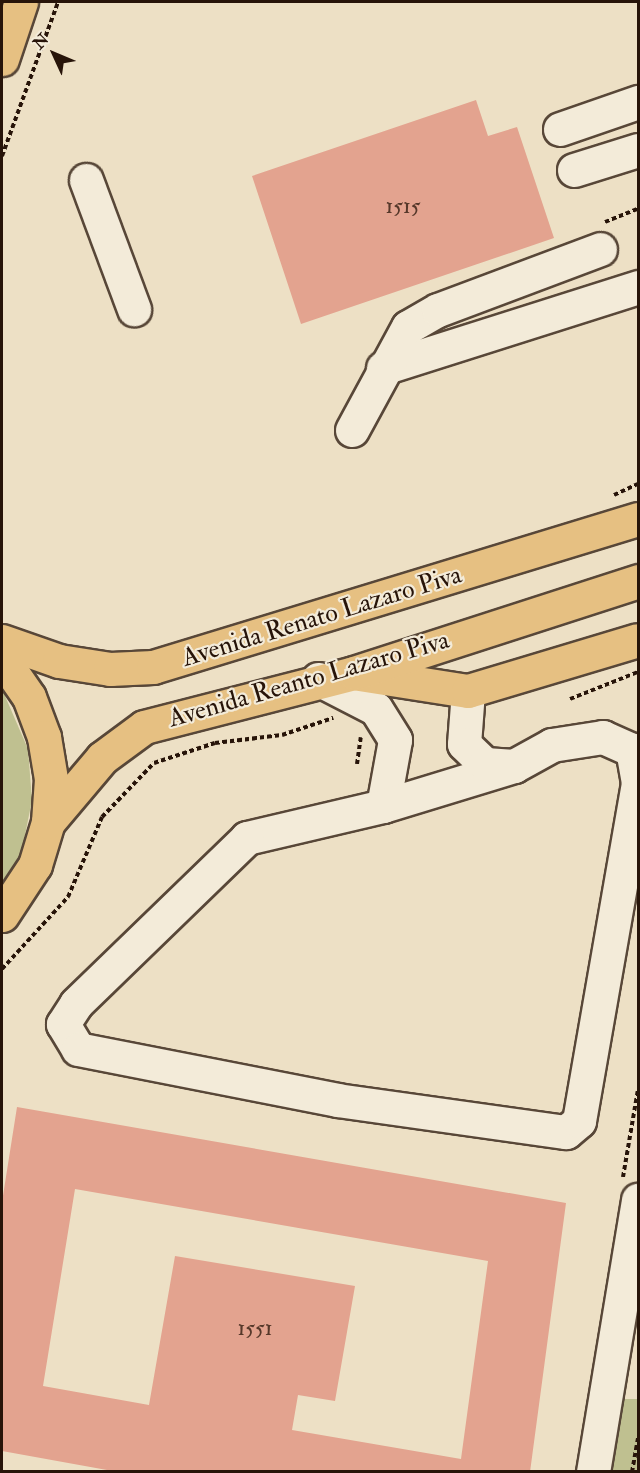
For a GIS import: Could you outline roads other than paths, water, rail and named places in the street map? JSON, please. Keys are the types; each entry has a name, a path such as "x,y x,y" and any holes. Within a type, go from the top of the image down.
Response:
{"main road":[{"path":"2,59 21,2"},
{"name":"Avenida Renato Lazaro Piva","path":"2,641 80,664 110,669 153,667 224,649 639,519"},
{"name":"Avenida Reanto Lazaro Piva","path":"48,822 102,758 144,727 318,680 354,673 639,581"},
{"path":"354,673 468,691 639,640"},
{"path":"2,658 29,697 45,737 51,779 48,822 35,865 2,915"}],"street":[{"path":"560,129 639,102"},
{"path":"574,170 639,150"},
{"path":"86,180 134,309"},
{"path":"352,430 383,368 408,327 438,310 596,237"},
{"path":"383,368 639,287"},
{"path":"318,680 376,709 395,740 383,806"},
{"path":"468,691 464,744 485,764 514,766"},
{"path":"603,737 632,750 638,783 579,1121 566,1132 338,1100 78,1049 63,1024 76,1004 247,838 383,806 514,766 552,744 603,737"},
{"path":"593,1472 639,1200"}]}
